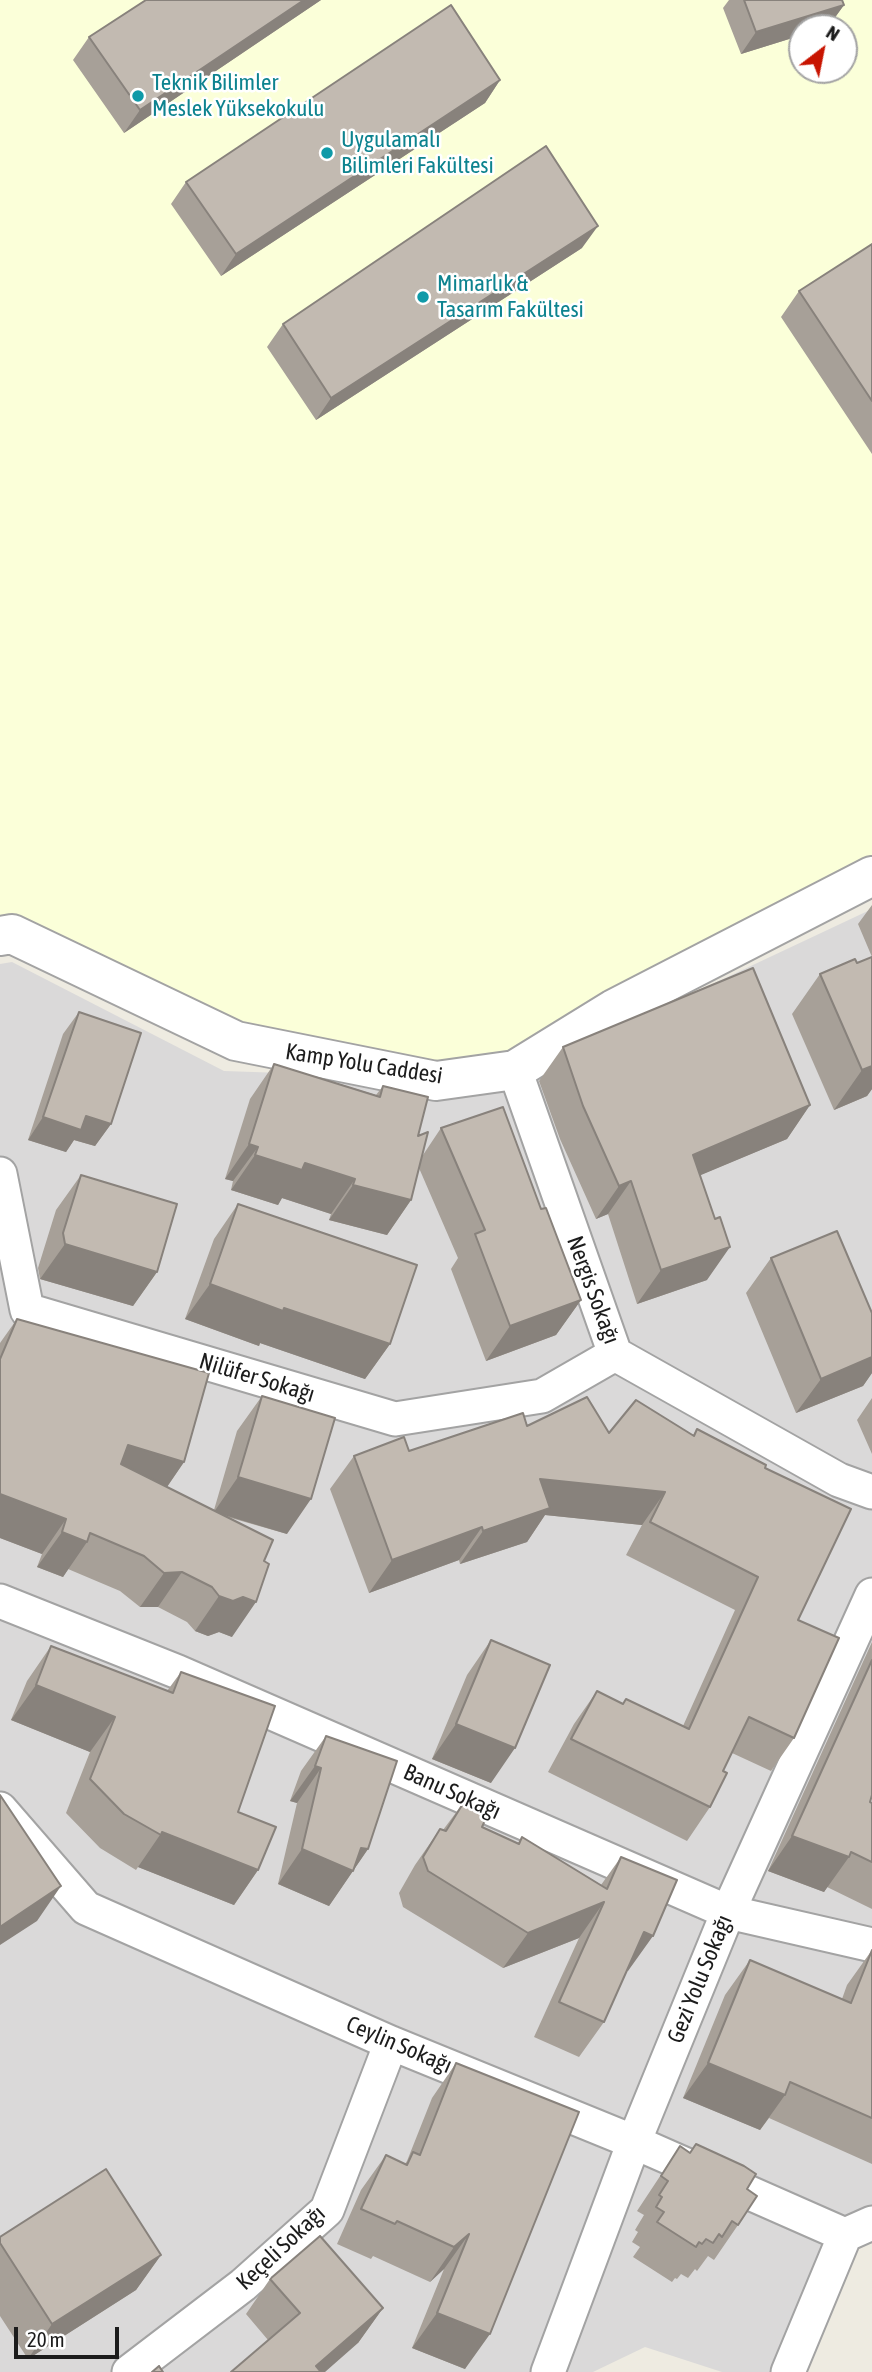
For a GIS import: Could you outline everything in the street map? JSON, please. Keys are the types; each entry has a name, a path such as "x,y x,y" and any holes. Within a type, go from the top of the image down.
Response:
{"street":[{"name":"Kamp Yolu Caddesi","path":"0,936 12,934 236,1041 436,1081 515,1070 614,1009 872,876"},
{"name":"Nergis Sokağı","path":"515,1070 615,1354 839,1480 872,1492"},
{"name":"Nilüfer Sokağı","path":"0,1174 27,1310 369,1412 395,1419 541,1396 615,1354"},
{"name":"Gezi Yolu Sokağı","path":"548,2372 634,2142 727,1912 872,1595"},
{"name":"Banu Sokağı","path":"0,1601 191,1677 727,1912 872,1945"},
{"name":"Ceylin Sokağı","path":"0,1809 86,1908 391,2043 634,2142 859,2229"},
{"name":"Keçeli Sokağı","path":"130,2372 243,2285 327,2210 391,2043"},
{"path":"788,2372 859,2229"}],"shaded area":[{"path":"0,0 872,0 872,857 516,1058 437,1061 240,1022 0,924"},
{"path":"872,909 872,2235 857,2243 803,2372 722,2372 645,2347 593,2372 0,2372 0,964 12,962 224,1071 487,1080 687,996"}],"building":[{"name":"Teknik Bilimler Meslek Yüksekokulu","path":"146,0 304,0 140,110 89,37"},
{"path":"744,0 842,0 844,5 815,14 788,14 788,22 756,32"},
{"name":"Uygulamalı Bilimleri Fakültesi","path":"451,5 500,80 236,254 186,182"},
{"name":"Mimarlık & Tasarım Fakültesi","path":"546,146 598,226 331,398 283,324"},
{"path":"872,244 872,401 799,291"},
{"path":"872,957 872,1066 862,1070 820,974 855,959 857,963"},
{"path":"753,968 810,1105 693,1155 715,1219 720,1217 730,1247 661,1270 631,1181 619,1186 583,1106 563,1047"},
{"path":"79,1012 141,1033 111,1124 86,1116 81,1130 43,1117"},
{"path":"274,1064 380,1097 383,1086 428,1097 418,1136 428,1132 411,1200 353,1185 355,1179 305,1163 302,1170 255,1155 258,1147 249,1144"},
{"path":"503,1107 541,1209 546,1208 581,1300 510,1326 475,1234 485,1230 441,1128"},
{"path":"81,1175 177,1204 157,1272 65,1244 63,1233"},
{"path":"238,1204 417,1265 390,1344 284,1308 283,1311 210,1284"},
{"path":"837,1231 872,1313 872,1357 821,1379 771,1258"},
{"path":"17,1319 209,1373 184,1462 128,1445 121,1464 273,1540 264,1561 269,1564 256,1602 243,1597 233,1601 219,1596 212,1587 182,1572 164,1573 144,1556 90,1533 87,1542 62,1532 66,1519 0,1494 0,1359"},
{"path":"262,1396 335,1418 311,1499 238,1477"},
{"path":"587,1397 609,1433 636,1400 694,1436 697,1429 766,1465 765,1468 851,1509 798,1620 839,1638 794,1738 749,1717 723,1771 727,1773 710,1807 571,1739 597,1691 623,1704 626,1699 689,1729 758,1577 650,1522 665,1492 540,1479 550,1508 483,1531 482,1527 392,1560 354,1456 404,1437 409,1451 523,1413 527,1426"},
{"path":"491,1640 550,1665 515,1748 456,1724"},
{"path":"51,1646 173,1693 181,1672 275,1706 238,1812 276,1827 258,1870 162,1832 161,1835 124,1814 90,1779 115,1717 36,1685"},
{"path":"872,1660 872,1862 851,1852 849,1857 792,1836"},
{"path":"326,1736 397,1761 368,1849 361,1848 353,1871 302,1849 321,1768 315,1766"},
{"path":"0,1795 61,1886 0,1927"},
{"path":"464,1802 487,1816 482,1827 519,1844 522,1837 607,1889 621,1857 677,1880 653,1936 644,1932 604,2022 559,2002 604,1902 528,1933 428,1871 423,1857 440,1829 446,1831"},
{"path":"872,1950 872,2118 790,2082 785,2095 708,2063 750,1960 851,2003"},
{"path":"456,2063 579,2112 490,2334 437,2313 469,2234 454,2247 397,2221 395,2224 361,2209 386,2155 407,2165 413,2152 420,2155"},
{"path":"696,2144 756,2174 747,2189 757,2196 738,2225 732,2221 722,2237 719,2234 713,2243 706,2239 696,2247 657,2222 664,2212 656,2207 662,2197 659,2195 668,2181 661,2176 680,2146 690,2153"},
{"path":"106,2169 161,2255 52,2324 0,2243 0,2237"},
{"path":"320,2236 383,2308 316,2366 321,2372 231,2372 300,2313 270,2279"},
{"path":"159,2366 163,2372 152,2372"}],"place":[{"name":"Teknik Bilimler Meslek Yüksekokulu","path":"138,96"},
{"name":"Uygulamalı Bilimleri Fakültesi","path":"327,153"},
{"name":"Mimarlık & Tasarım Fakültesi","path":"423,297"}]}
